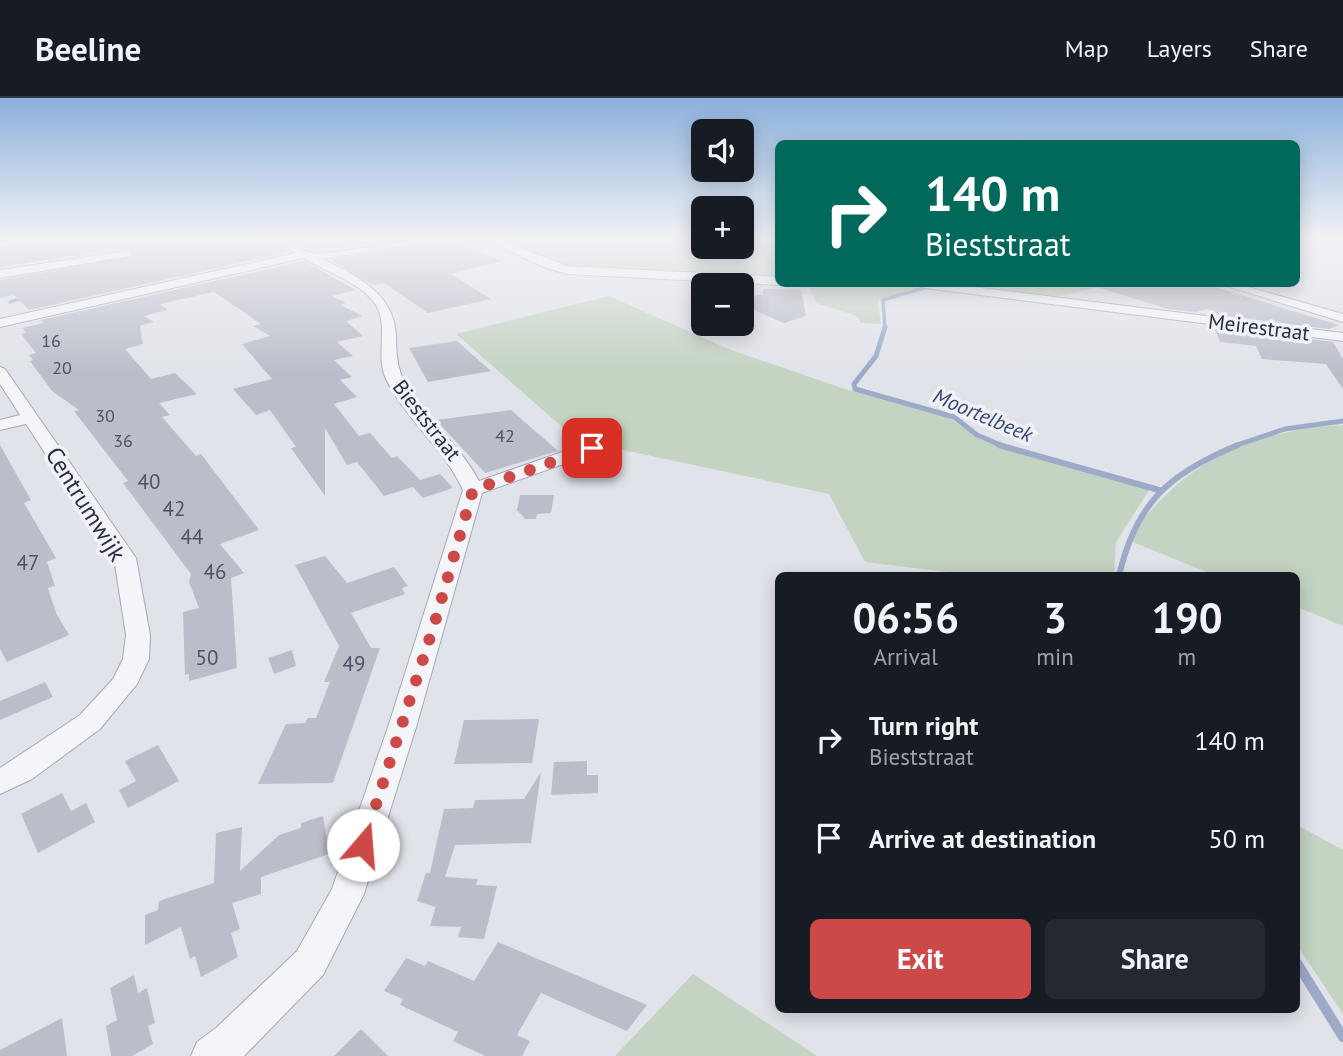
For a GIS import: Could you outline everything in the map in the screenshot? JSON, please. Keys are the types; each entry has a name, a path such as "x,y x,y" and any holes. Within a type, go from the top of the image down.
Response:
{"street":[{"path":"0,323 187,283"},
{"name":"Bieststraat","path":"211,1056 230,1042 310,963 347,894 407,711 473,490 464,468 401,394 391,373 386,313 380,301 354,283"},
{"name":"Meirestraat","path":"949,287 1343,337"},
{"path":"1236,287 1343,318"},
{"name":"Centrumwijk","path":"0,372 125,558 138,635 136,659 124,684 90,722 22,771 0,782"},
{"path":"0,425 32,417"},
{"name":"Bieststraat","path":"473,490 592,448"}],"green space":[{"path":"809,287 917,287 878,301 881,324 861,323 857,316 816,303"},
{"path":"967,287 1098,287 1052,298"},
{"path":"609,296 691,332 691,336 699,336 731,350 845,389 948,417 981,440 1149,490 1116,542 1114,572 948,572 865,562 829,494 595,444 585,447 456,334"},
{"path":"1343,425 1343,626 1300,608 1300,572 1207,572 1130,541 1142,520 1158,503 1198,469 1220,456 1267,437"},
{"path":"1300,827 1343,850 1343,1014 1300,950"},
{"path":"693,974 810,1051 817,1056 615,1056"}],"building":[{"path":"0,283 151,283 29,310 14,295 0,298"},
{"path":"207,283 343,283 356,290 332,296 346,303 340,305 363,316 346,321 363,336 337,342 353,356 334,360 352,377 340,380 357,397 334,404 359,436 370,433 392,458 397,456 420,480 440,474 453,488 423,498 413,487 384,496 357,462 347,465 325,428 325,496 291,448 296,447 270,410 256,415 233,389 272,379 242,344 270,336 253,326 261,324 214,292 160,304 168,310 144,316 154,322 140,326 143,344 125,349 151,379 175,373 197,394 159,403 170,415 162,417 196,456 201,454 259,530 220,544 244,573 231,578 237,668 189,681 189,674 185,675 183,612 199,608 189,582 191,574 123,483 128,481 74,411 79,410 52,391 30,361 33,360 29,355 36,353 21,334 26,333 22,328 44,323 41,320"},
{"path":"369,283 465,283 491,299 428,313 384,283 373,285"},
{"path":"1097,287 1215,287 1339,325 1329,329 1209,314 1208,309 1196,312 1168,309"},
{"path":"763,289 801,290 806,316 784,323 754,310 754,297 763,294"},
{"path":"1214,327 1333,342 1343,359 1343,389 1326,364 1262,359 1256,346 1220,342"},
{"path":"457,341 491,371 428,382 409,348"},
{"path":"511,410 558,451 485,473 436,420"},
{"path":"0,445 31,500 24,503 56,558 47,562 55,586 48,588 56,613 69,635 7,662 0,649"},
{"path":"520,495 554,495 551,513 537,514 536,519 525,519 517,510"},
{"path":"325,556 347,583 394,567 408,586 402,588 405,594 351,613 371,648 380,648 333,783 258,784 286,724 305,723 308,718 316,718 330,682 324,682 339,646 295,565"},
{"path":"292,650 296,666 274,674 268,658"},
{"path":"45,682 53,697 0,720 0,701"},
{"path":"539,719 532,763 454,764 464,720"},
{"path":"158,745 179,781 128,808 119,790 136,781 125,761"},
{"path":"587,761 587,775 598,775 598,793 551,795 554,762"},
{"path":"541,772 531,843 455,845 445,877 478,879 476,885 497,886 484,939 458,937 461,927 430,926 437,902 435,907 417,901 426,873 430,873 444,809 473,808 475,800 524,799"},
{"path":"62,793 71,811 86,803 95,822 38,853 21,814"},
{"path":"323,816 329,854 261,877 261,894 232,903 240,929 231,933 238,957 201,977 195,956 190,959 181,927 145,945 145,915 158,910 159,901 214,883 216,833 242,827 240,871 279,835 301,828 301,823"},
{"path":"498,942 647,1005 627,1031 541,993 517,1035 530,1041 522,1056 485,1056 453,1041 458,1032 400,1005 403,999 384,991 406,958 425,966 428,961 474,981"},
{"path":"134,975 138,993 147,988 155,1023 148,1026 153,1044 132,1056 111,1056 106,1026 117,1020 110,988"},
{"path":"62,1018 67,1056 0,1056 0,1050"},
{"path":"361,1029 388,1056 334,1056"}],"waterway":[{"name":"Moortelbeek","path":"885,327 883,300 927,287"},
{"path":"10,302 26,297"},
{"name":"Moortelbeek","path":"885,327 876,356 854,384 855,389 954,417 977,435 1003,446"},
{"name":"Moortelbeek","path":"1234,446 1285,429 1343,421"},
{"name":"Moortelbeek","path":"999,445 1159,490"},
{"name":"Moortelbeek","path":"1120,572 1135,528 1159,493 1193,467 1238,445"},
{"name":"Moortelbeek","path":"1300,968 1343,1037"}],"route":[{"path":"363,845 435,622 473,490 592,448"}]}
